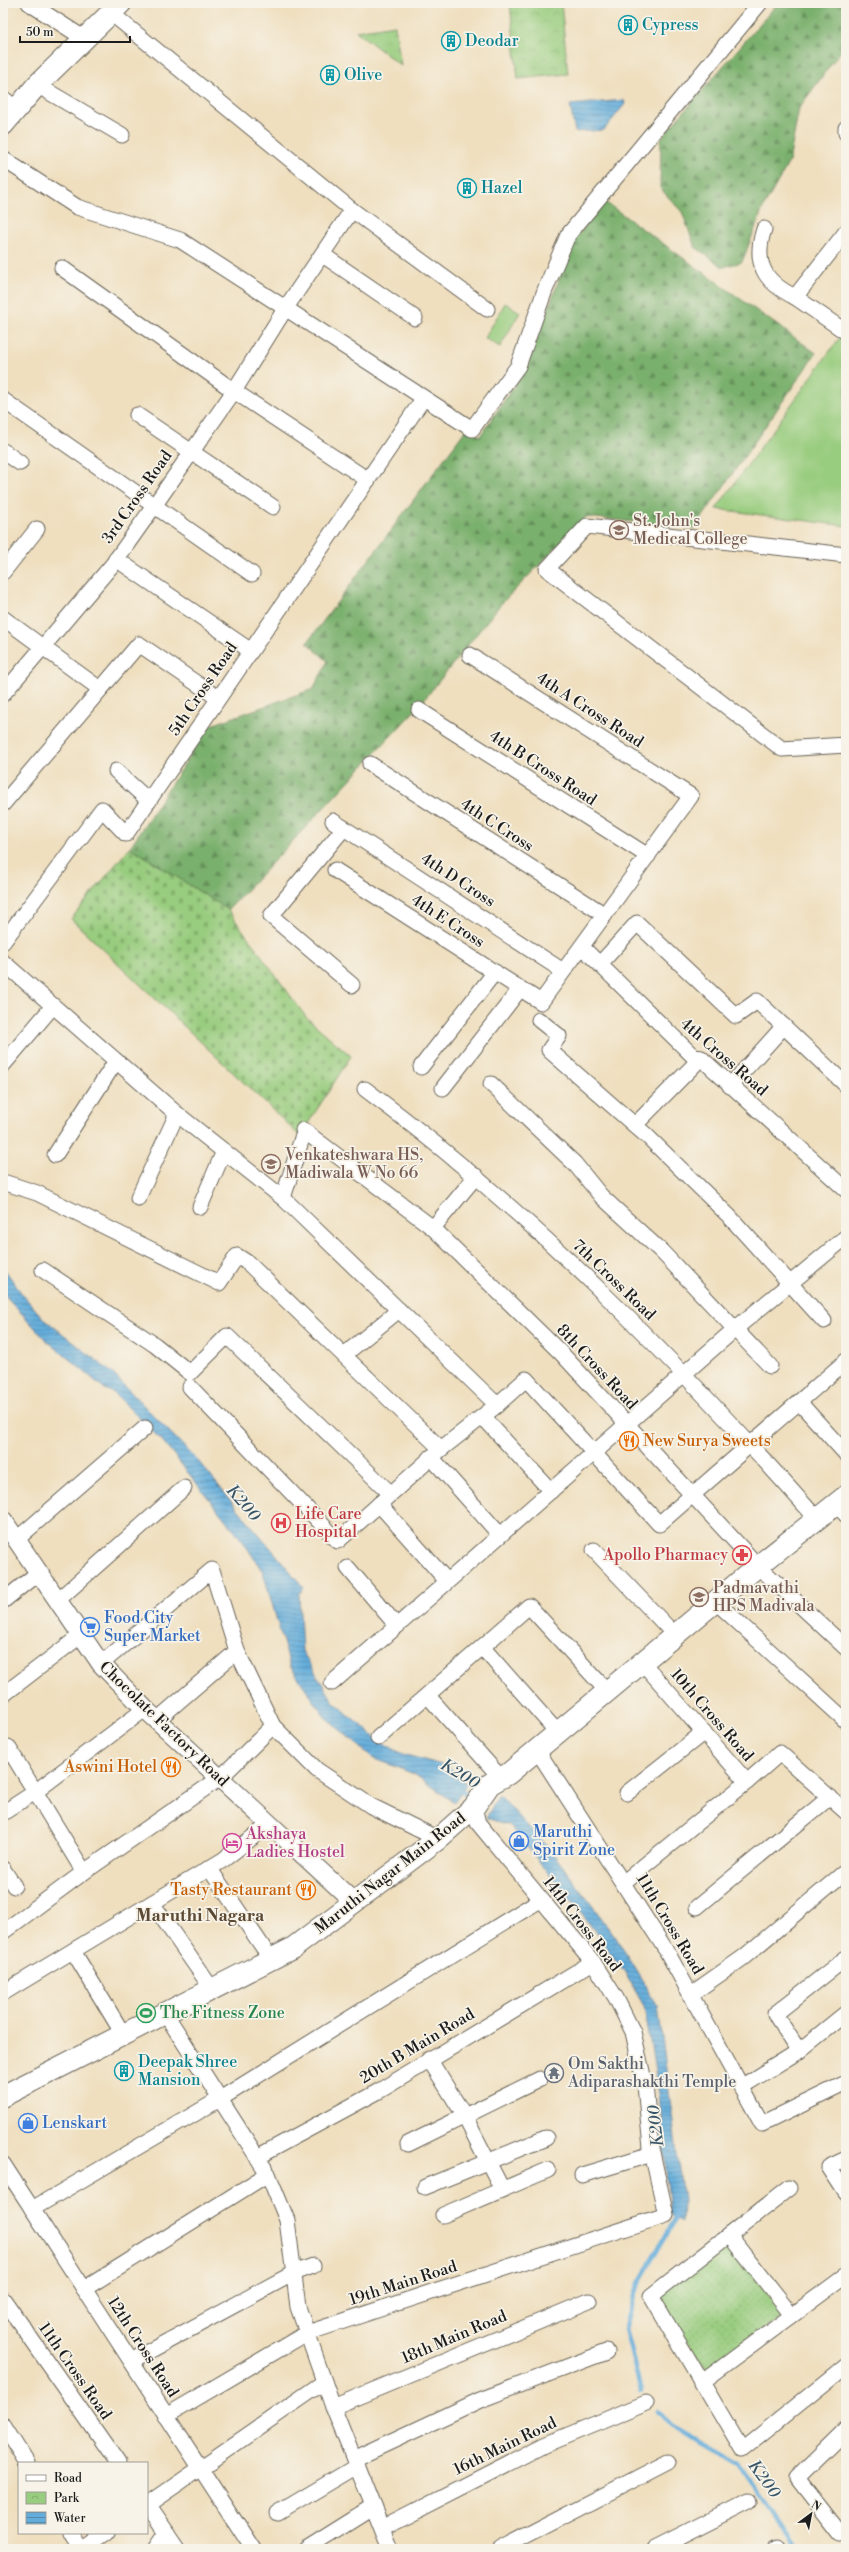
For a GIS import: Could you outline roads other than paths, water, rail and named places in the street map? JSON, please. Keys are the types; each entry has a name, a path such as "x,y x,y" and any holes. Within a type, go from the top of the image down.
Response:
{"main road":[{"path":"7,111 37,85 116,8"},
{"name":"Maruthi Nagar Main Road","path":"3,2096 293,1948 438,1839 474,1807 495,1781 558,1733 758,1566 817,1519 843,1505"}],"street":[{"path":"28,3 85,39"},
{"path":"3,159 77,207 180,240 423,399 472,429 518,366 545,290 568,235 760,3"},
{"path":"116,8 352,210 487,309"},
{"path":"37,85 122,135"},
{"path":"846,128 846,133"},
{"name":"3rd Cross Road","path":"3,694 116,559 234,391 285,309 323,255 352,210"},
{"path":"764,229 759,245 767,278 778,289 795,297 846,332"},
{"path":"795,297 846,232"},
{"path":"323,255 415,318"},
{"path":"62,268 234,391 368,480"},
{"name":"5th Cross Road","path":"3,942 102,809 126,834 423,399"},
{"path":"3,400 252,574"},
{"path":"137,414 273,507"},
{"path":"3,451 20,463"},
{"path":"846,555 587,526 547,570 782,749 846,746"},
{"path":"3,572 37,528"},
{"path":"116,559 251,651"},
{"path":"3,618 100,689"},
{"path":"3,804 139,644 218,698"},
{"name":"4th A Cross Road","path":"470,655 691,796 648,856"},
{"name":"4th B Cross Road","path":"419,710 648,856"},
{"name":"4th C Cross","path":"370,764 605,916"},
{"path":"116,771 149,801"},
{"name":"4th D Cross","path":"352,985 271,916 338,824 563,971"},
{"path":"563,971 648,856"},
{"name":"4th E Cross","path":"335,870 541,1002 563,971"},
{"path":"600,964 637,923 736,1016 757,1001 846,1085"},
{"name":"4th Cross Road","path":"582,947 694,1057 701,1058 846,1190"},
{"path":"3,962 177,1114 283,1198 497,1405"},
{"path":"421,1068 494,972"},
{"path":"443,1088 520,989"},
{"path":"3,1065 53,1006"},
{"path":"539,1020 559,1036 549,1050 635,1125 729,1216 824,1321"},
{"path":"730,1086 784,1026"},
{"path":"635,1125 701,1058"},
{"path":"55,1155 116,1061"},
{"path":"491,1084 575,1164 601,1196 662,1252 770,1366"},
{"name":"7th Cross Road","path":"365,1089 430,1137 476,1176 631,1320 750,1443 817,1519"},
{"path":"138,1198 177,1114"},
{"name":"8th Cross Road","path":"283,1198 304,1132 433,1228 562,1354 758,1566 846,1648"},
{"path":"200,1207 224,1151"},
{"path":"433,1228 476,1176"},
{"path":"3,1182 37,1192 219,1283 237,1256 253,1266 344,1355 436,1453 500,1535"},
{"path":"332,1683 447,1580 595,1453 735,1329 846,1237"},
{"path":"43,1270 155,1345 190,1373 227,1336 384,1499 447,1580"},
{"path":"344,1355 399,1310"},
{"path":"190,1387 338,1541 436,1453 483,1417 526,1379 659,1524 750,1443 846,1361"},
{"path":"799,1402 846,1454"},
{"path":"483,1417 551,1491"},
{"path":"17,1539 145,1428"},
{"path":"58,1600 184,1488"},
{"name":"Chocolate Factory Road","path":"3,1520 100,1664 151,1715 354,1902"},
{"path":"594,1550 675,1635"},
{"path":"348,1568 397,1626"},
{"path":"100,1664 212,1570 237,1651 273,1726 317,1770 371,1806 438,1839"},
{"path":"3,1601 38,1573"},
{"path":"715,1602 846,1721"},
{"path":"378,1738 428,1696 529,1606 607,1691"},
{"path":"3,1695 80,1636"},
{"path":"482,1647 558,1733"},
{"path":"3,1813 151,1715 237,1651"},
{"name":"10th Cross Road","path":"642,1662 748,1782 780,1753 830,1796 846,1812"},
{"path":"428,1696 495,1781"},
{"path":"3,1932 84,1872 220,1778 273,1726"},
{"path":"627,1793 704,1732"},
{"path":"8,1747 84,1872"},
{"name":"11th Cross Road","path":"537,1750 624,1882 666,1950 762,2124 846,2083"},
{"path":"624,1882 748,1782"},
{"path":"697,1907 830,1796"},
{"name":"14th Cross Road","path":"474,1807 478,1823 540,1900 593,1962 616,1998 633,2032 645,2085 652,2154 666,2215"},
{"path":"3,1993 209,1868 270,1824"},
{"path":"209,1868 271,1959"},
{"path":"3,1869 14,1886"},
{"path":"690,1995 744,1957 846,1872"},
{"path":"32,2209 220,2099 540,1900"},
{"path":"152,1903 212,1989"},
{"path":"73,1951 123,2034"},
{"path":"799,2051 775,2014 846,1958"},
{"name":"20th B Main Road","path":"257,2157 379,2091 429,2059 593,1962"},
{"path":"165,2013 268,2174 287,2220 298,2307 333,2407 390,2549"},
{"path":"741,2087 799,2051 846,2014"},
{"path":"429,2059 464,2115 502,2189"},
{"path":"408,2144 464,2115 540,2079"},
{"path":"425,2187 546,2138"},
{"path":"582,2175 652,2154"},
{"path":"846,2159 829,2167 846,2193"},
{"name":"12th Cross Road","path":"3,2164 253,2549"},
{"path":"443,2215 548,2170"},
{"path":"84,2289 268,2174"},
{"path":"789,2188 651,2296 701,2383 742,2450 846,2366"},
{"name":"19th Main Road","path":"166,2416 307,2334 666,2215"},
{"path":"729,2235 792,2315"},
{"path":"130,2361 294,2273 313,2266"},
{"path":"701,2383 844,2277"},
{"name":"11th Cross Road","path":"3,2299 117,2462"},
{"name":"18th Main Road","path":"333,2407 589,2301"},
{"path":"278,2513 356,2463 480,2400 606,2352"},
{"path":"148,2504 324,2382"},
{"name":"16th Main Road","path":"382,2528 544,2445 646,2403"},
{"path":"3,2425 26,2462"},
{"path":"840,2533 797,2478 844,2436"},
{"path":"500,2549 668,2462"},
{"path":"654,2549 749,2501"},
{"path":"148,2506 178,2549"},
{"path":"306,2549 373,2507"},
{"path":"156,2549 167,2533"},
{"path":"73,2534 83,2549 106,2534"}],"water":[{"path":"624,100 625,104 604,130 575,132 570,105"},
{"path":"3,1267 22,1294 43,1318 111,1372 198,1461 304,1588 299,1594 302,1651 333,1701 379,1741 403,1754 449,1767 467,1784 454,1802 414,1774 373,1758 325,1717 290,1666 263,1572 244,1543 166,1445 114,1393 105,1389 45,1339 3,1293"},
{"path":"499,1795 552,1852 615,1936 658,2006 683,2200 682,2223 670,2214 659,2094 644,2006 626,1975 583,1915 509,1825 486,1818"}],"waterway":[{"name":"K200","path":"457,1788 475,1798"},
{"name":"K200","path":"641,2391 625,2329 639,2282 676,2218 676,2214"},
{"name":"K200","path":"658,2411 670,2425 741,2465 798,2549"},
{"path":"841,2549 846,2545"}],"place":[{"name":"Cypress","path":"628,25"},
{"name":"Deodar","path":"451,41"},
{"name":"Olive","path":"330,75"},
{"name":"Hazel","path":"467,188"},
{"name":"St. John's Medical College","path":"619,530"},
{"name":"Venkateshwara HS, Madiwala W No 66","path":"271,1164"},
{"name":"New Surya Sweets","path":"629,1441"},
{"name":"Life Care Hospital","path":"281,1523"},
{"name":"Apollo Pharmacy","path":"742,1555"},
{"name":"Padmavathi HPS Madivala","path":"699,1597"},
{"name":"Food City Super Market","path":"90,1627"},
{"name":"Aswini Hotel","path":"171,1767"},
{"name":"Maruthi Spirit Zone","path":"519,1841"},
{"name":"Akshaya Ladies Hostel","path":"232,1843"},
{"name":"Tasty Restaurant","path":"306,1890"},
{"name":"The Fitness Zone","path":"146,2013"},
{"name":"Deepak Shree Mansion","path":"124,2071"},
{"name":"Om Sakthi Adiparashakthi Temple","path":"554,2073"},
{"name":"Lenskart","path":"28,2123"}],"district":[{"name":"Maruthi Nagara","path":"200,1916"}]}
